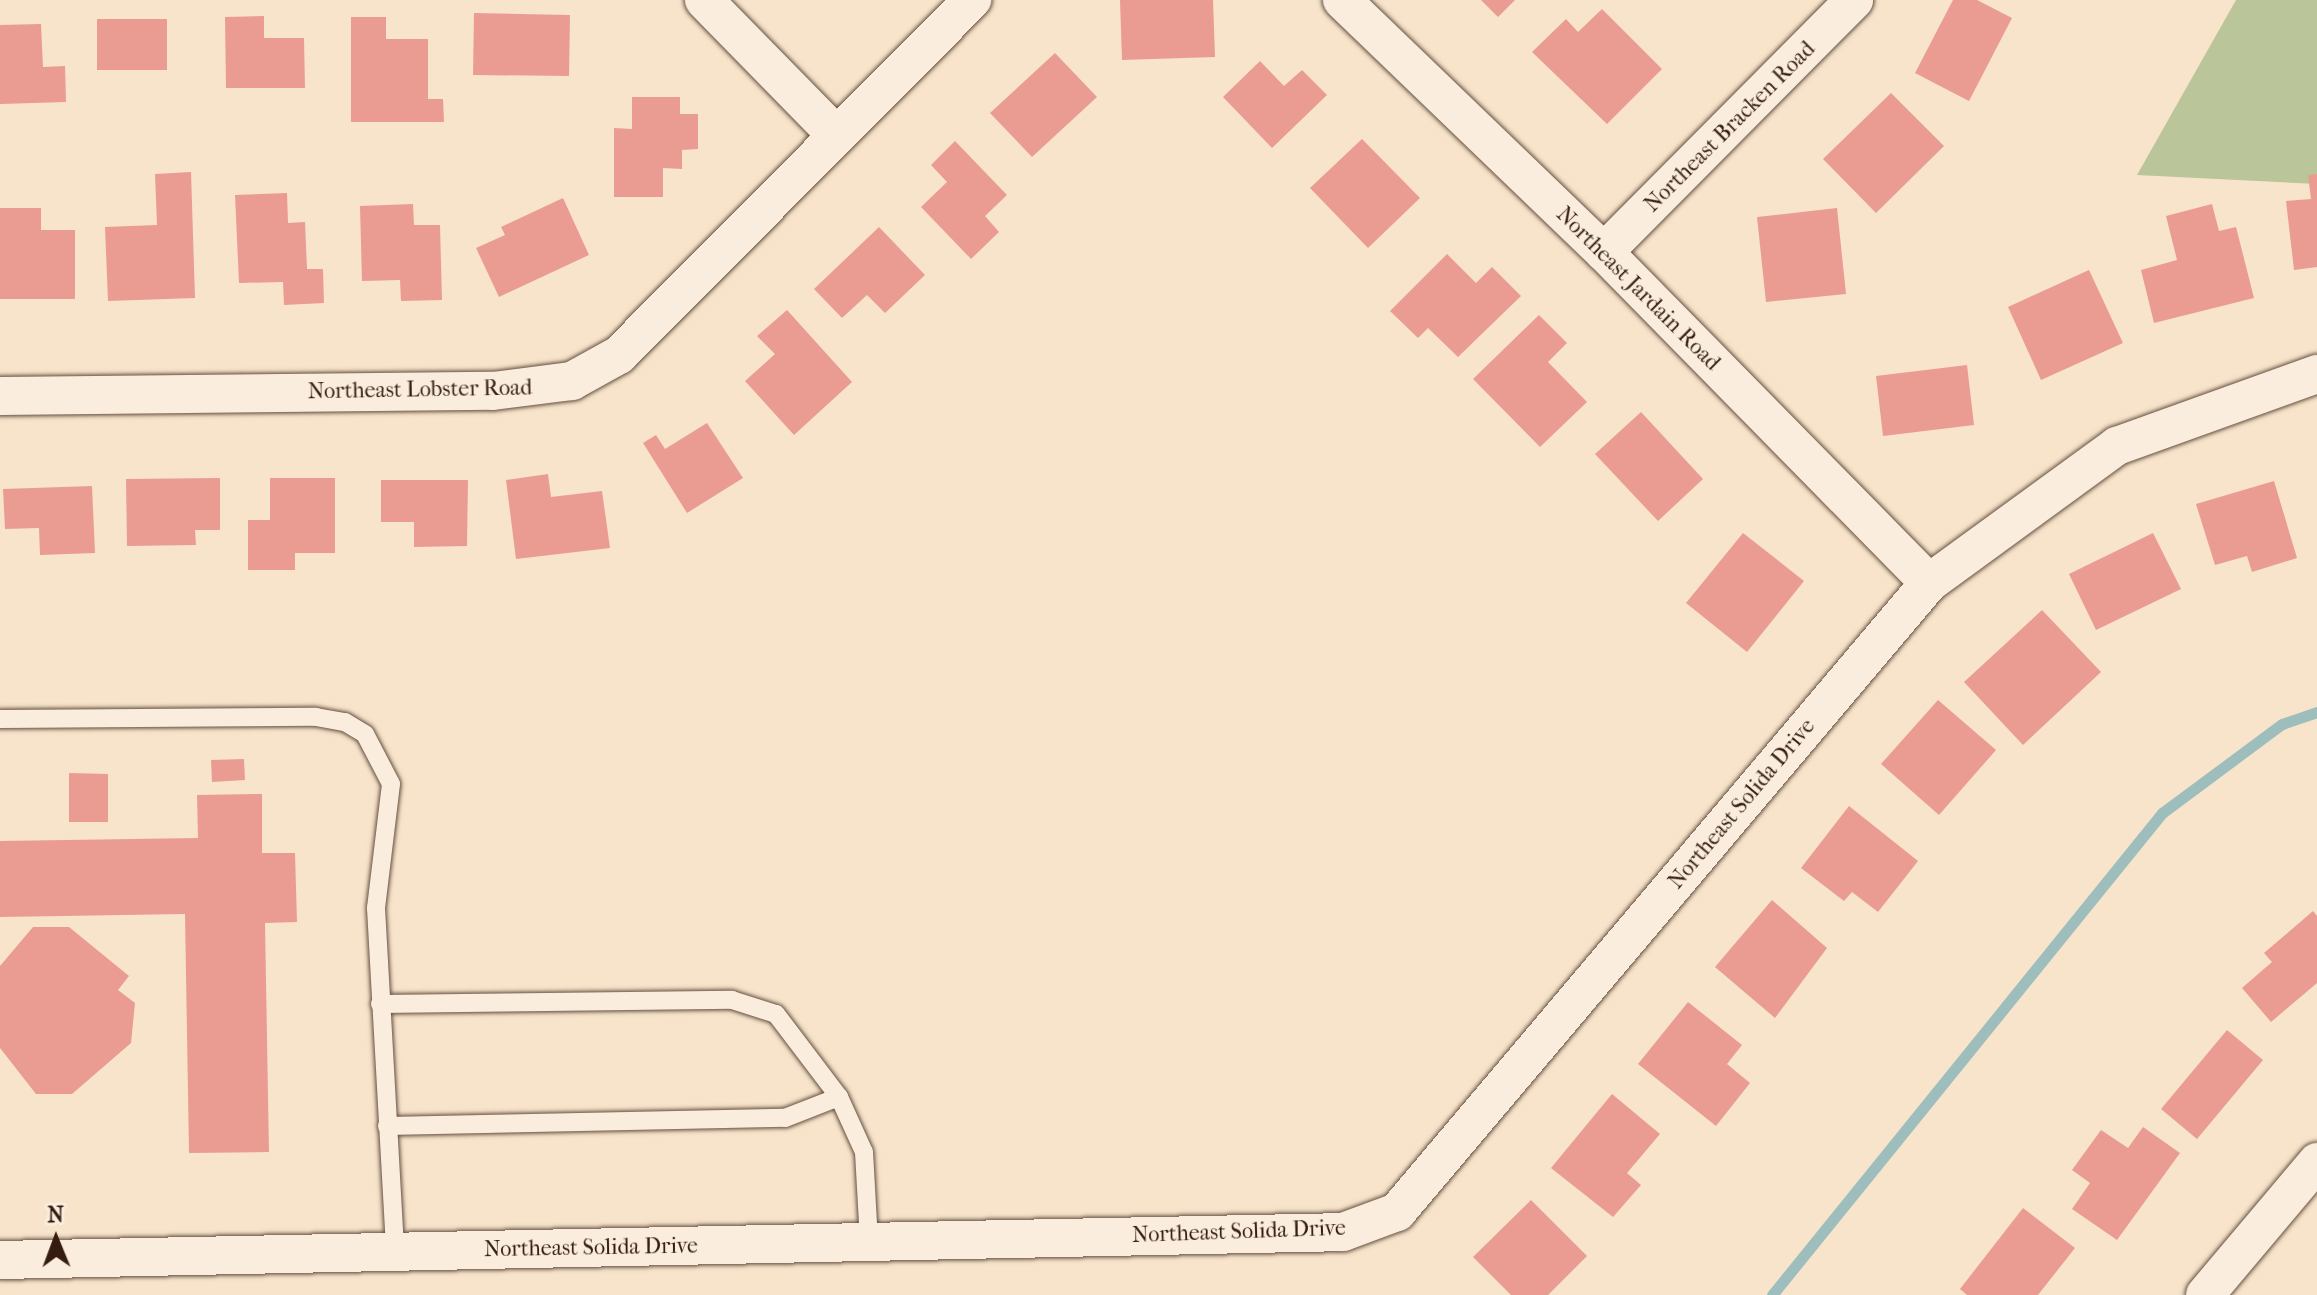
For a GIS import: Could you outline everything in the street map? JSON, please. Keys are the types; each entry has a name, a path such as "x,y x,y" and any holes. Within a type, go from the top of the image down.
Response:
{"street":[{"path":"704,0 836,135"},
{"name":"Northeast Lobster Road","path":"0,396 493,391 572,381 619,355 972,0"},
{"name":"Northeast Jardain Road","path":"1342,0 1604,252 1929,583"},
{"name":"Northeast Bracken Road","path":"1604,252 1854,0"},
{"name":"Northeast Solida Drive","path":"0,1260 1343,1232 1397,1212 1929,583 2117,446 2317,374"},
{"path":"2205,1295 2317,1162"}],"lane":[{"path":"0,719 316,717 345,722 365,734 391,784 376,908 395,1252"},
{"path":"380,1004 732,1000 757,1005 776,1014 839,1097 864,1152 869,1242"},
{"path":"387,1126 785,1118 839,1097"}],"green space":[{"path":"2236,0 2317,0 2317,184 2137,175"}],"building":[{"path":"1120,0 1213,0 1215,57 1122,60"},
{"path":"1481,0 1515,0 1498,17"},
{"path":"1953,0 1977,0 2012,18 1969,101 1915,73"},
{"path":"1602,9 1662,69 1607,124 1532,52 1566,19 1578,32"},
{"path":"474,13 570,15 569,76 473,75"},
{"path":"264,16 264,38 304,38 305,88 226,88 225,17"},
{"path":"351,17 386,17 386,39 428,39 428,99 443,99 444,122 351,122"},
{"path":"97,19 167,19 167,70 97,70"},
{"path":"41,24 43,67 65,66 66,102 0,104 0,25"},
{"path":"1055,53 1097,97 1032,157 990,113"},
{"path":"1260,61 1284,86 1302,70 1327,95 1272,148 1223,97"},
{"path":"1891,93 1944,146 1876,213 1823,159"},
{"path":"632,97 680,97 680,114 698,114 698,149 682,150 682,169 663,168 663,197 614,197 614,128 632,129"},
{"path":"1362,139 1420,198 1368,248 1310,188"},
{"path":"955,141 1007,195 985,216 999,232 971,259 921,207 947,182 931,165"},
{"path":"191,172 195,298 108,301 105,227 157,225 155,174"},
{"path":"2317,174 2317,267 2294,270 2286,201 2311,199 2308,175"},
{"path":"287,193 288,223 305,222 307,269 323,269 324,303 284,305 283,282 239,283 235,195"},
{"path":"563,198 589,255 499,297 476,248 505,235 501,227"},
{"path":"413,204 414,225 440,225 442,300 401,301 400,280 362,281 360,206"},
{"path":"2212,204 2219,231 2236,227 2254,298 2154,323 2141,270 2177,260 2166,216"},
{"path":"0,208 41,208 41,230 75,230 75,299 0,299"},
{"path":"1837,208 1846,294 1766,302 1757,217"},
{"path":"879,227 925,275 885,313 867,295 842,318 814,289"},
{"path":"1447,254 1476,283 1492,267 1521,296 1458,357 1428,328 1418,338 1390,311"},
{"path":"2089,270 2123,343 2041,380 2008,307"},
{"path":"787,310 852,382 794,435 745,381 775,354 757,336"},
{"path":"1539,315 1567,343 1548,362 1587,402 1540,447 1473,379"},
{"path":"1967,365 1974,425 1883,436 1876,376"},
{"path":"1641,412 1703,479 1658,521 1595,454"},
{"path":"707,423 743,478 687,513 643,443 656,435 665,449"},
{"path":"548,474 551,497 602,491 610,548 516,559 506,480"},
{"path":"220,478 220,530 195,530 196,545 127,546 126,479"},
{"path":"270,478 335,478 335,553 295,553 295,570 248,570 248,520 270,520"},
{"path":"381,480 468,480 467,546 414,547 414,522 381,522"},
{"path":"2274,481 2297,558 2252,572 2247,556 2215,565 2196,504"},
{"path":"92,486 95,553 40,555 39,528 5,529 3,489"},
{"path":"1743,533 1804,581 1747,652 1686,603"},
{"path":"2153,533 2181,589 2096,630 2069,574"},
{"path":"2042,610 2101,672 2023,745 1964,682"},
{"path":"1938,700 1996,750 1939,815 1881,764"},
{"path":"244,759 245,780 212,782 211,760"},
{"path":"69,773 108,774 108,822 69,822"},
{"path":"262,794 262,853 295,853 297,922 265,923 269,1152 189,1153 185,914 0,917 0,841 198,838 197,795"},
{"path":"1849,806 1918,861 1878,912 1852,892 1844,901 1801,868"},
{"path":"1772,900 1827,948 1775,1018 1715,967"},
{"path":"2313,911 2317,916 2317,983 2271,1022 2242,988 2272,962 2264,953"},
{"path":"33,927 69,927 129,976 118,990 135,1003 131,1043 72,1094 36,1094 0,1048 0,966"},
{"path":"1688,1002 1742,1045 1727,1064 1750,1083 1716,1126 1638,1064"},
{"path":"2227,1030 2263,1060 2197,1139 2161,1109"},
{"path":"1612,1094 1660,1134 1627,1173 1641,1185 1613,1217 1551,1168"},
{"path":"2143,1127 2180,1153 2117,1240 2072,1209 2090,1183 2072,1170 2101,1130 2128,1148"},
{"path":"1531,1200 1587,1256 1548,1295 1511,1295 1473,1257"},
{"path":"2023,1208 2075,1248 2038,1295 1967,1295 1960,1289"}],"waterway":[{"path":"1772,1295 2162,813 2282,724 2317,712"}]}
